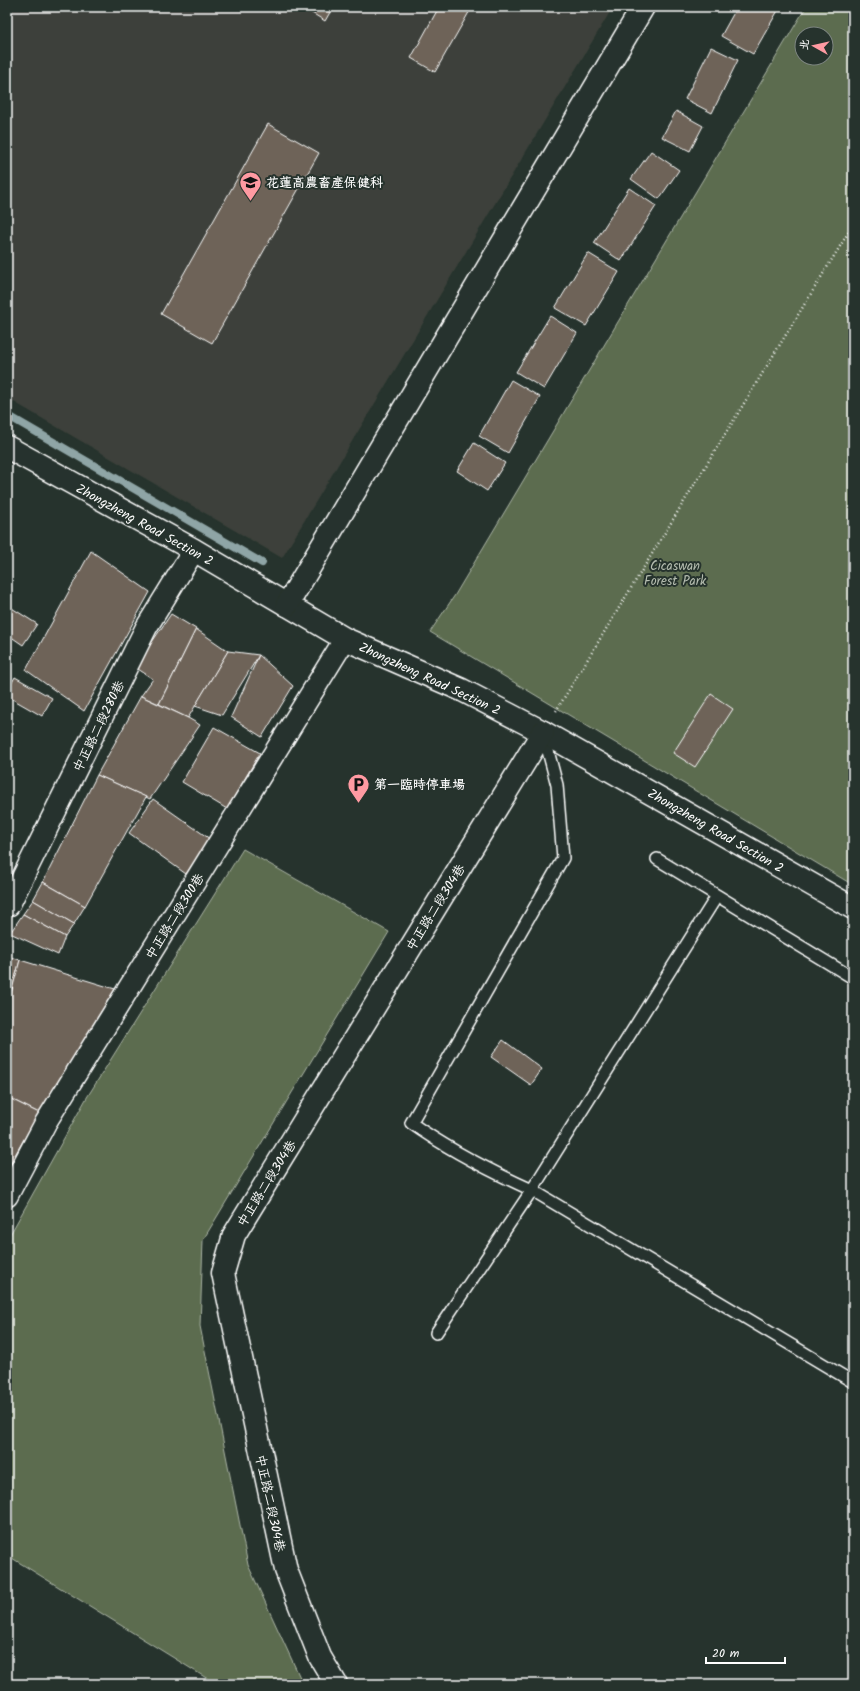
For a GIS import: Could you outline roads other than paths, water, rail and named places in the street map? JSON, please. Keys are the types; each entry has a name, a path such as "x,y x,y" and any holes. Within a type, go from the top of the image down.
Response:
{"street":[{"path":"287,605 643,7"},
{"name":"Zhongzheng Road Section 2","path":"7,447 194,550 345,639 462,690 543,732 853,908"},
{"name":"中正路二段280巷","path":"9,905 146,628 194,550"},
{"name":"中正路二段300巷","path":"7,1196 46,1122 345,639"},
{"name":"中正路二段304巷","path":"336,1684 320,1656 286,1570 223,1273 234,1235 543,732"}],"lane":[{"path":"543,732 557,785 563,858 411,1123 433,1139 497,1174 532,1190 853,1382"},
{"path":"657,859 853,978"},
{"path":"436,1333 532,1190 717,896"}],"waterway":[{"path":"7,415 262,563"}],"place":[{"name":"花蓮高農畜產保健科","path":"251,202"},
{"name":"第一臨時停車場","path":"359,804"}],"park label":[{"name":"Cicaswan Forest Park","path":"675,572"}]}
